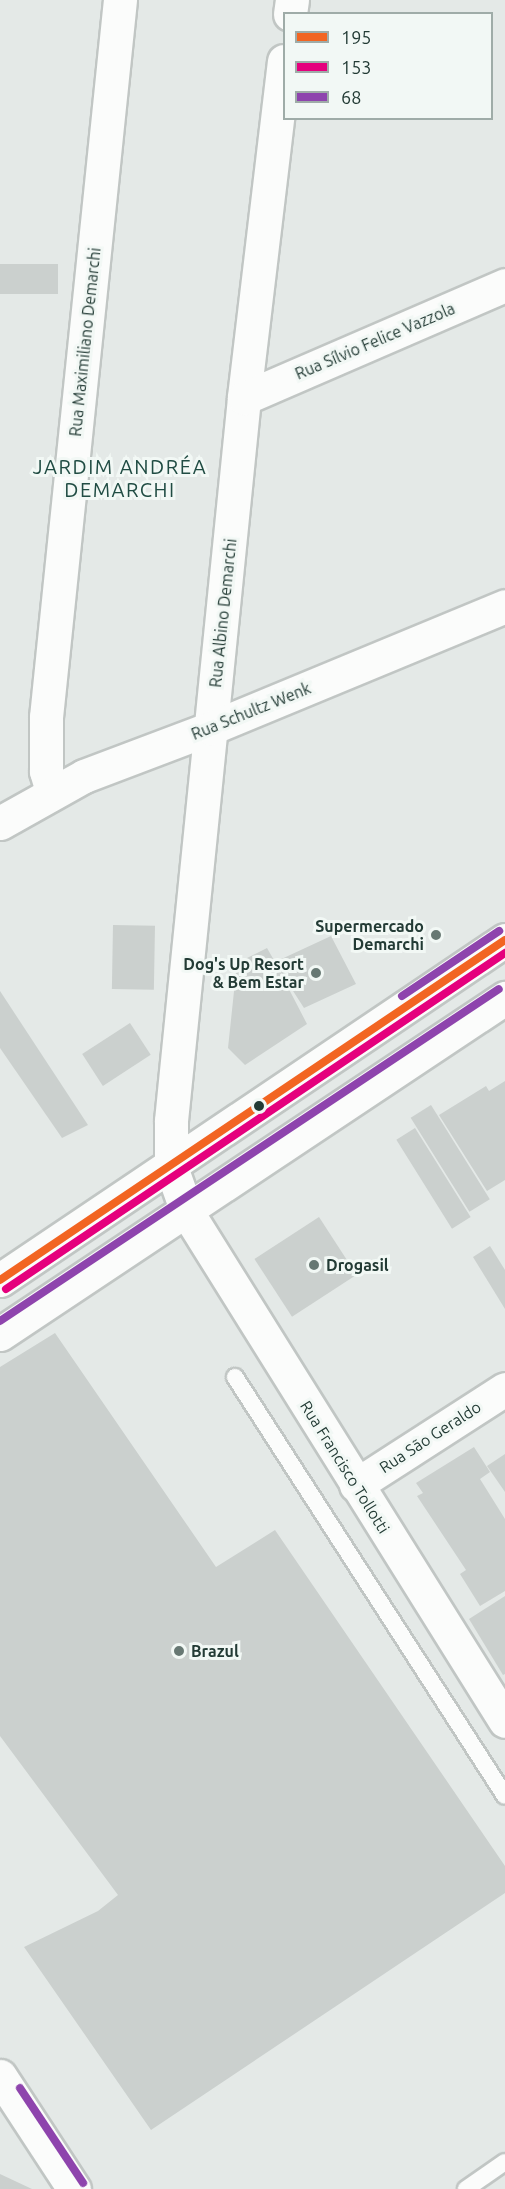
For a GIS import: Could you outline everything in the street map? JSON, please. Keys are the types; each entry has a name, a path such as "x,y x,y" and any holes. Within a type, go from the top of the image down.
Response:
{"street":[{"name":"Rua Maximiliano Demarchi","path":"52,791 46,771 46,717 120,0"},
{"name":"Rua Albino Demarchi","path":"171,1167 171,1120 244,398 283,77"},
{"name":"Rua Sílvio Felice Vazzola","path":"244,398 505,285"},
{"name":"Rua Schultz Wenk","path":"0,823 52,791 122,760 211,728 505,606"},
{"path":"0,1280 505,940"},
{"path":"0,1334 187,1212 505,998"},
{"name":"Rua Francisco Tollotti","path":"171,1167 187,1212 505,1721"},
{"name":"Rua São Geraldo","path":"356,1485 505,1389"},
{"path":"4,2086 74,2189"}],"lane":[{"path":"236,1377 505,1796"},
{"path":"466,2189 505,2162"}],"building":[{"path":"0,264 58,264 58,294 0,294"},
{"path":"113,925 155,926 154,990 112,989"},
{"path":"331,936 356,984 304,1008 277,966 307,1024 245,1065 228,1048 237,963 267,948 275,962"},
{"path":"0,991 88,1125 62,1138 0,1048"},
{"path":"130,1023 151,1055 103,1086 82,1054"},
{"path":"505,1081 505,1180 487,1191 439,1115 486,1086 489,1091"},
{"path":"431,1105 490,1199 469,1212 411,1118"},
{"path":"415,1128 471,1217 452,1229 396,1140"},
{"path":"319,1217 357,1275 292,1317 254,1259"},
{"path":"490,1246 505,1270 505,1309 473,1257"},
{"name":"Brazul","path":"55,1333 216,1567 275,1530 505,1866 505,1893 151,2130 24,1947 98,1911 118,1895 0,1736 0,1367"},
{"path":"474,1447 490,1472 480,1479 505,1519 505,1591 480,1606 460,1574 466,1570 417,1496 423,1493 416,1483"},
{"path":"505,1454 505,1492 487,1466"},
{"path":"505,1596 505,1674 503,1675 469,1619"},
{"path":"0,2174 32,2189 0,2189"}],"transit line":[{"name":"68","path":"402,996 499,931"},
{"name":"195","path":"0,1280 505,940"},
{"name":"153","path":"6,1289 505,953"},
{"name":"68","path":"0,1321 499,989"},
{"name":"68","path":"20,2088 83,2183"}],"place":[{"name":"Supermercado Demarchi","path":"436,935"},
{"name":"Dog's Up Resort & Bem Estar","path":"316,973"},
{"name":"Drogasil","path":"314,1265"},
{"name":"Brazul","path":"179,1651"}],"district":[{"name":"JARDIM ANDRÉA DEMARCHI","path":"120,478"}]}
